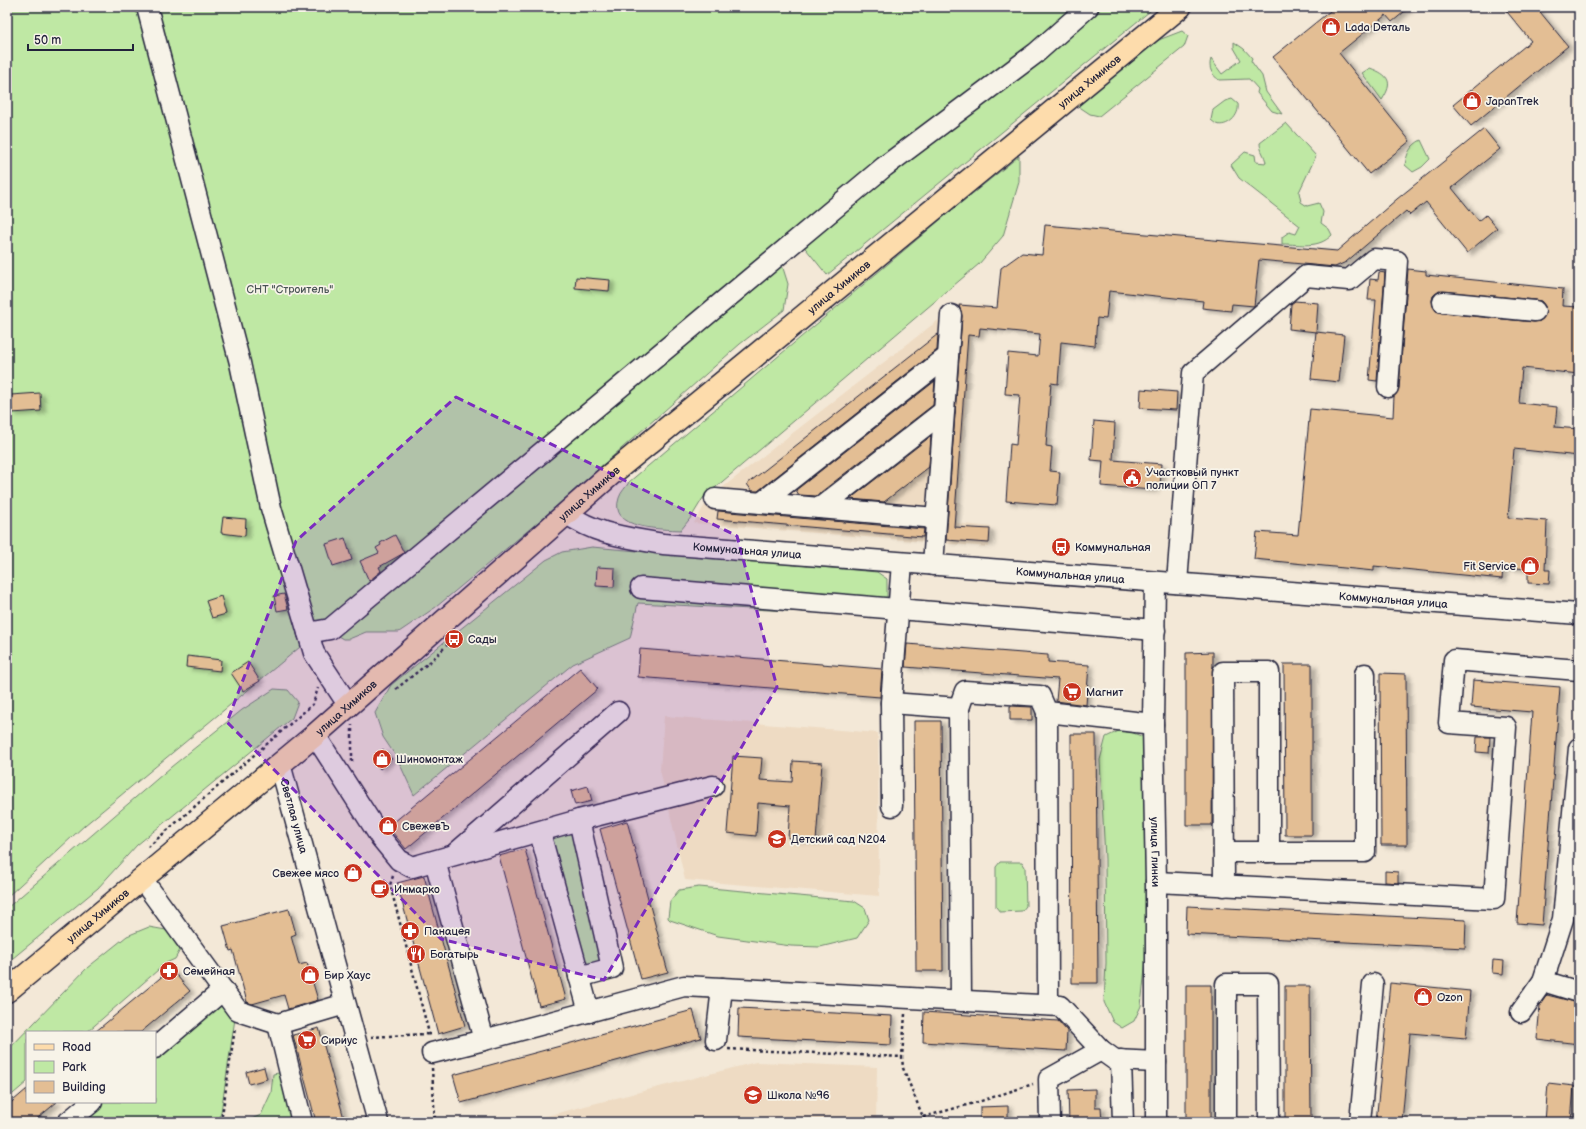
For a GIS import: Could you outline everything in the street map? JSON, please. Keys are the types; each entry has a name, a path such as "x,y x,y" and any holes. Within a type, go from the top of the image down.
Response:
{"main road":[{"name":"улица Химиков","path":"7,991 315,735 351,715 616,470 1180,7"}],"street":[{"path":"147,7 240,363 271,508 314,653 351,715"},
{"path":"308,633 330,629 884,167 1036,53 1088,7"},
{"path":"1177,584 1193,373 1306,276 1349,280 1374,259 1397,261 1388,387"},
{"path":"1443,302 1535,311"},
{"path":"933,565 951,315"},
{"path":"761,503 948,356"},
{"path":"820,508 944,411"},
{"path":"715,499 936,518"},
{"name":"Коммунальная улица","path":"567,514 581,524 598,532 663,544 1579,614"},
{"path":"892,806 891,703 902,563"},
{"name":"улица Глинки","path":"1155,582 1153,724 1156,882 1156,1122"},
{"path":"641,588 1155,630"},
{"path":"1156,882 1494,899 1506,727 1450,723 1454,660 1579,670"},
{"path":"1224,886 1223,672 1268,672 1269,852"},
{"path":"1224,852 1365,852 1364,674"},
{"path":"961,1001 959,708 964,691 1040,696 1047,712 1048,1004"},
{"path":"891,703 959,708"},
{"path":"443,859 618,712"},
{"path":"1047,712 1153,724"},
{"path":"315,735 381,838 402,862 412,867 540,833 580,820 712,786"},
{"path":"1521,1012 1543,982 1563,919 1573,871 1579,748"},
{"name":"Светлая улица","path":"280,764 378,1122"},
{"path":"579,976 612,968 580,820"},
{"path":"540,833 589,1012"},
{"path":"443,859 484,1040"},
{"path":"142,878 238,1011 278,1024 345,1004"},
{"path":"1543,982 1579,992"},
{"path":"1226,1122 1226,984 1268,984 1269,1122"},
{"path":"1360,1122 1373,984"},
{"path":"431,1044 484,1040 684,986 961,1001 1048,1004 1060,1006 1101,1050 1115,1060 1156,1062"},
{"path":"716,1040 722,988"},
{"path":"156,1047 223,990"},
{"path":"278,1024 302,1122"},
{"path":"1050,1122 1049,1079 1101,1050"},
{"path":"1121,1060 1122,1122"},
{"path":"68,1122 91,1103"}],"path":[{"path":"148,847 313,704 318,687 316,682"},
{"path":"349,762 352,768 351,715"},
{"path":"402,862 392,878 390,885 431,1044 435,1122"},
{"path":"906,998 902,1057 903,1068 925,1122"},
{"path":"221,1122 238,1011"},
{"path":"355,1038 425,1034 431,1044"},
{"path":"716,1040 718,1045 731,1050 902,1057"},
{"path":"924,1117 978,1102 1049,1079"}],"highlighted area":[{"path":"456,397 737,536 777,687 604,980 441,939 227,722 296,541"}],"shaded area":[{"path":"959,304 983,305 980,337 970,337 956,523 991,527 989,547 694,523 709,498"},
{"name":"Детский сад N204","path":"664,716 878,733 879,896 685,880 660,770"},
{"name":"Школа №96","path":"756,1062 877,1067 876,1122 523,1122"}],"green space":[{"name":"СНТ \"Строитель\"","path":"7,7 1093,7 856,187 85,825 7,897"},
{"path":"1103,7 1155,7 827,275 802,244"},
{"path":"1182,31 1188,36 1184,47 1099,116 1090,114 1078,106 1156,41"},
{"path":"1234,42 1244,49 1252,58 1251,61 1262,76 1266,92 1282,114 1272,111 1257,93 1258,89 1249,79 1219,80 1214,76 1210,68 1211,59 1222,74 1241,60 1234,48"},
{"path":"1370,68 1382,73 1388,80 1388,88 1382,100 1362,73"},
{"path":"1232,99 1238,104 1238,108 1235,117 1232,120 1228,123 1220,125 1211,120 1213,110 1225,101"},
{"path":"1286,123 1316,156 1299,192 1301,202 1307,206 1319,203 1323,212 1321,223 1329,229 1332,235 1315,244 1282,244 1282,237 1289,232 1296,234 1300,226 1239,178 1231,165 1245,152 1255,155 1256,162 1266,163 1260,143"},
{"path":"1421,140 1430,159 1422,167 1413,172 1405,165 1408,153 1417,142"},
{"path":"1019,156 1019,182 1003,236 979,264 703,498 681,530 639,526 629,522 621,516 618,509 619,498 629,482 946,215"},
{"path":"782,265 788,284 784,310 740,344 537,523 436,607 399,632 366,632 349,639 343,639 336,635"},
{"path":"592,547 877,572 887,579 887,603 881,616 638,603 630,638 573,664 414,795 397,758 383,737 375,713 391,685 546,560 562,552"},
{"path":"274,689 288,690 298,702 292,718 137,845 98,888 7,963 7,908 171,767 242,710"},
{"path":"1123,729 1146,738 1149,817 1146,959 1141,1006 1134,1021 1122,1028 1113,1022 1104,1002 1106,963 1105,859 1100,760 1106,737"},
{"path":"573,829 607,963 583,969 549,835"},
{"path":"1000,862 1022,862 1025,867 1026,906 1022,911 1000,912 996,907 996,867"},
{"path":"699,887 854,901 865,908 869,920 857,938 820,947 791,946 718,936 670,920 668,918 670,901 679,890"},
{"path":"149,927 166,930 180,950 175,959 166,963 88,1031 26,1031 87,968 127,936"},
{"path":"222,995 236,1012 221,1112 218,1122 78,1122 100,1103 156,1103 156,1054"},
{"path":"26,1031 26,1083 7,1099 7,1051"},
{"path":"284,1072 297,1122 250,1122 249,1120 261,1115 271,1093 273,1074"}],"building":[{"path":"1335,7 1410,7 1392,22 1386,15 1339,53 1410,141 1369,174 1273,57"},
{"path":"1503,7 1536,7 1568,46 1471,126 1453,105 1531,41"},
{"path":"1484,129 1500,149 1452,188 1479,221 1486,215 1497,228 1467,253 1426,202 1410,215 1406,211 1346,262 1335,267 1259,260 1254,306 1232,304 1231,311 1202,308 1203,301 1109,291 1106,319 1097,318 1095,346 1061,342 1058,384 1051,383 1046,446 1052,447 1050,471 1060,472 1057,505 1006,501 1010,444 1016,445 1020,395 1005,394 1008,353 1038,356 1040,334 980,328 979,336 968,335 954,527 990,529 989,543 946,540 962,316 959,305 997,308 1001,268 1022,253 1042,255 1045,225 1337,251 1397,199"},
{"path":"1408,269 1426,271 1426,275 1563,289 1562,306 1579,307 1579,374 1522,368 1519,403 1557,407 1555,427 1579,429 1579,456 1514,449 1508,518 1547,521 1545,570 1550,570 1549,584 1528,583 1528,569 1503,567 1502,579 1374,566 1374,571 1254,559 1257,532 1298,535 1310,409 1393,417 1394,396 1399,388","holes":["1439,291 1541,301 1545,306 1546,312 1540,321 1534,322 1442,313 1436,311 1432,301 1433,296"]},
{"path":"1379,272 1385,273 1377,381 1369,380 1376,300 1368,300 1370,279 1378,280"},
{"path":"576,277 610,280 609,291 575,288"},
{"path":"1295,301 1318,303 1316,332 1289,329 1291,304"},
{"path":"1316,332 1344,335 1339,382 1311,379"},
{"path":"938,334 937,350 758,491 752,491 747,484"},
{"path":"935,381 933,405 816,496 799,495 796,490"},
{"path":"1141,389 1177,392 1176,410 1140,408"},
{"path":"40,393 41,411 12,413 11,395"},
{"path":"1094,421 1115,423 1113,460 1162,464 1160,484 1154,483 1153,490 1101,486 1103,461 1091,460"},
{"path":"931,436 929,467 884,502 850,499"},
{"path":"718,511 924,529 923,537 717,519"},
{"path":"223,517 246,519 245,536 221,533"},
{"path":"395,535 404,553 379,567 381,571 369,581 360,561 379,553 376,548 381,545 380,543"},
{"path":"345,538 352,560 333,566 326,544"},
{"path":"597,567 615,568 614,587 596,586"},
{"path":"284,594 288,609 277,611 274,596"},
{"path":"221,596 226,614 212,618 206,601"},
{"path":"907,644 1048,655 1048,662 1089,665 1086,705 1056,701 1058,679 905,667"},
{"path":"640,649 882,669 880,697 638,677"},
{"path":"1213,652 1212,825 1186,825 1186,653"},
{"path":"187,656 221,660 220,671 186,667"},
{"path":"248,662 260,681 243,691 231,673"},
{"path":"1284,664 1312,664 1312,835 1285,835"},
{"path":"580,668 598,689 406,849 388,827"},
{"path":"1380,673 1406,674 1407,845 1381,845"},
{"path":"1473,680 1560,687 1542,925 1517,923 1532,712 1471,707"},
{"path":"1010,706 1032,707 1032,720 1010,720"},
{"path":"914,721 941,721 943,971 916,971"},
{"path":"1071,734 1096,734 1098,983 1072,983"},
{"path":"1477,737 1490,737 1489,753 1476,752"},
{"name":"Шиномонтаж","path":"383,749 392,759 380,769 372,759"},
{"path":"733,756 762,758 760,780 792,782 793,761 822,763 816,841 788,838 790,806 758,803 756,836 727,833"},
{"path":"588,786 592,801 575,805 571,791"},
{"path":"627,821 668,972 641,979 600,829"},
{"path":"525,849 566,999 539,1006 499,856"},
{"path":"1385,871 1398,872 1398,883 1385,882"},
{"path":"424,876 465,1026 438,1034 397,883"},
{"path":"1187,906 1466,920 1465,948 1186,934"},
{"path":"289,909 296,934 291,936 299,965 307,963 318,1000 288,1009 284,995 252,1004 247,1002 233,950 230,951 223,926"},
{"path":"1493,960 1504,961 1503,974 1492,973"},
{"path":"171,969 190,991 142,1031 96,1031"},
{"path":"1390,983 1470,991 1466,1038 1410,1033 1402,1122 1376,1122"},
{"path":"1186,985 1211,985 1211,1122 1186,1122"},
{"path":"1285,986 1310,986 1311,1122 1285,1122"},
{"path":"1547,995 1579,1003 1579,1044 1537,1039 1540,1005"},
{"path":"739,1008 892,1016 891,1045 738,1037"},
{"path":"693,1010 701,1038 461,1103 453,1075"},
{"path":"924,1012 1058,1021 1067,1031 1066,1051 923,1042"},
{"path":"319,1028 345,1122 316,1122 293,1035"},
{"path":"264,1067 267,1079 249,1084 246,1072"},
{"path":"1548,1083 1574,1086 1571,1122 1545,1122"},
{"path":"1095,1089 1095,1107 1101,1107 1102,1122 1069,1122 1068,1090"},
{"path":"26,1090 26,1103 56,1103 33,1122 7,1122 7,1106"},
{"path":"1008,1106 1008,1122 980,1122 980,1107"}],"place":[{"name":"Lada Dеталь","path":"1331,27"},
{"name":"JapanTrek","path":"1472,101"},
{"name":"Участковый пункт полиции ОП 7","path":"1132,478"},
{"name":"Коммунальная","path":"1061,547"},
{"name":"Fit Service","path":"1530,566"},
{"name":"Сады","path":"454,639"},
{"name":"Магнит","path":"1072,692"},
{"name":"Шиномонтаж","path":"382,759"},
{"name":"СвежевЪ","path":"388,826"},
{"name":"Детский сад N204","path":"777,839"},
{"name":"Свежее мясо","path":"353,873"},
{"name":"Инмарко","path":"380,889"},
{"name":"Панацея","path":"410,931"},
{"name":"Богатырь","path":"416,954"},
{"name":"Семейная","path":"169,971"},
{"name":"Бир Хаус","path":"310,975"},
{"name":"Ozon","path":"1423,997"},
{"name":"Сириус","path":"307,1040"},
{"name":"Школа №96","path":"753,1095"}]}
